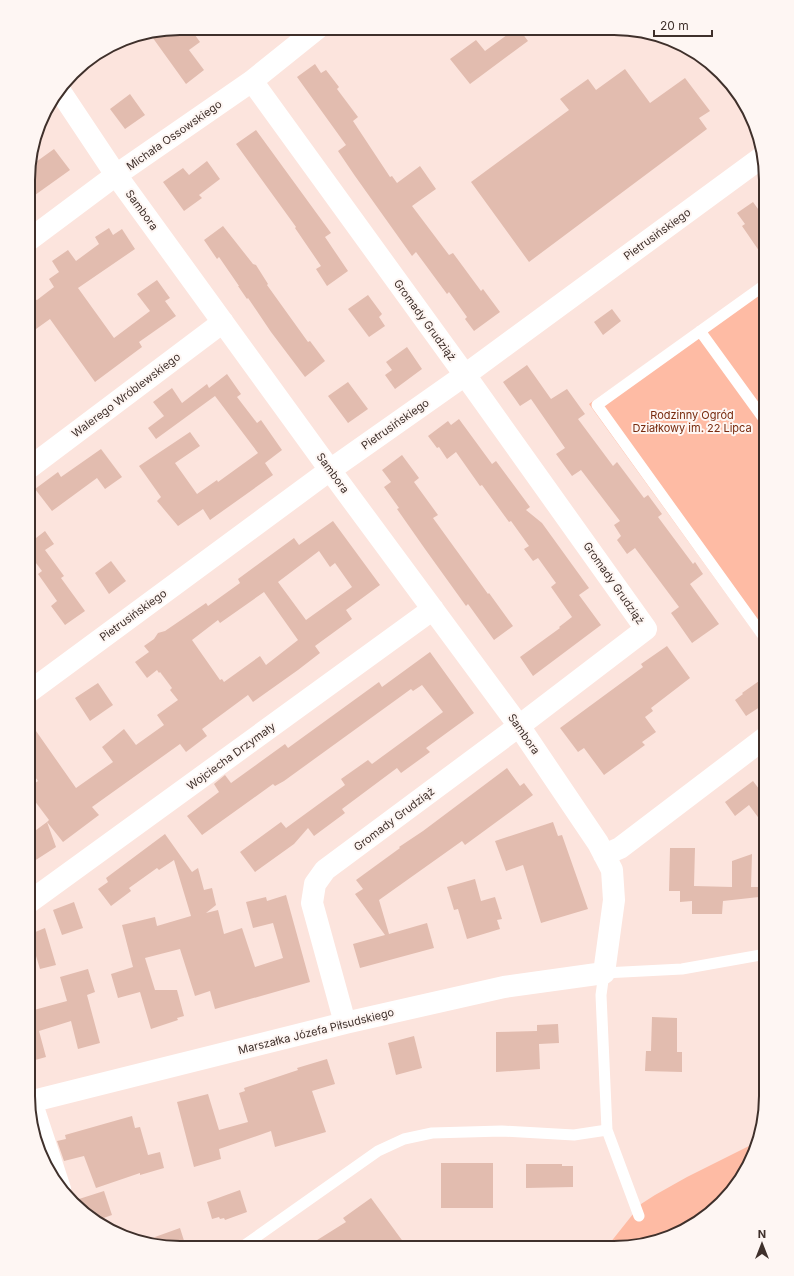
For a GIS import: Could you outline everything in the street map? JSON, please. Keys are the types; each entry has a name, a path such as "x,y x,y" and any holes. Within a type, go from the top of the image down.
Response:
{"street":[{"name":"Michała Ossowskiego","path":"35,236 116,175 252,81 309,35"},
{"name":"Gromady Grudziąż","path":"252,81 465,375 646,629 519,726 325,870 315,884 312,903 345,1023"},
{"name":"Sambora","path":"63,95 116,175 330,470 519,726 598,843 612,870 614,900 604,973"},
{"name":"Pietrusińskiego","path":"35,687 330,470 465,375 758,160"},
{"name":"Walerego Wróblewskiego","path":"35,463 223,322"},
{"name":"Wojciecha Drzymały","path":"35,898 433,609"},
{"path":"604,855 620,848 759,742"},
{"name":"Marszałka Józefa Piłsudskiego","path":"35,1100 345,1023 504,987 604,973"},
{"name":"Marszałka Józefa Piłsudskiego","path":"38,1125 50,1161"}],"lane":[{"path":"759,289 597,405 759,630"},
{"path":"700,331 759,412"},
{"path":"639,1216 607,1130 601,995 604,973 682,970 759,955"},
{"path":"250,1241 378,1151 404,1139 432,1133 502,1131 574,1135 607,1130"}],"green space":[{"name":"Rodzinny Ogród Działkowy im. 22 Lipca","path":"759,284 759,639 589,404"},
{"path":"750,1145 735,1177 717,1199 695,1217 670,1230 652,1236 633,1240 612,1241 641,1204 687,1177"}],"building":[{"path":"170,35 195,35 200,42 189,50 204,70 186,84 153,38"},
{"path":"507,35 524,35 528,41 470,84 450,59 476,40 485,51"},
{"path":"315,64 321,73 326,70 339,87 337,89 358,117 353,121 390,177 392,176 397,183 420,166 436,189 412,206 449,255 453,253 481,291 483,289 500,312 474,331 465,319 467,317 449,292 447,294 416,252 412,256 338,151 346,145 297,77"},
{"path":"625,69 650,103 685,78 710,111 699,118 707,129 529,262 471,182 569,110 560,99 588,79 596,90"},
{"path":"130,94 145,115 125,129 110,109"},
{"path":"256,130 331,233 325,237 348,271 327,286 316,269 321,266 295,228 296,227 236,144"},
{"path":"54,149 70,170 35,195 36,162"},
{"path":"207,161 220,179 199,195 202,198 184,211 163,182 183,168 189,175"},
{"path":"753,202 759,210 759,251 742,226 745,224 737,213"},
{"path":"223,226 253,264 256,265 268,284 267,285 308,342 310,341 325,361 305,377 271,332 248,298 247,299 219,257 217,259 204,240"},
{"path":"109,228 113,235 122,229 135,249 78,288 114,338 150,311 137,294 157,280 170,298 165,301 176,316 139,342 142,347 95,382 50,319 35,330 35,300 37,300 54,287 49,279 59,272 52,261 68,250 76,261 99,244 95,237"},
{"path":"368,295 382,314 379,317 385,326 369,337 348,309"},
{"path":"612,309 621,321 603,335 594,322"},
{"path":"407,347 422,369 395,389 385,375 392,370 386,362"},
{"path":"527,365 551,399 567,389 585,414 578,419 613,466 617,462 644,498 648,495 662,514 658,517 693,564 695,562 703,574 690,584 719,624 692,643 671,613 679,607 635,548 627,554 617,540 621,536 614,525 620,521 581,470 572,476 556,454 565,448 531,399 520,406 503,382"},
{"path":"227,374 241,394 237,397 257,423 261,420 282,450 265,463 273,475 210,520 203,509 178,526 157,501 161,497 139,466 190,432 200,446 175,463 197,494 217,480 218,482 258,453 215,396 156,439 148,428 164,416 153,402 172,388 182,403 207,384 209,388"},
{"path":"348,382 368,409 348,423 328,396"},
{"path":"459,419 492,464 496,461 530,507 526,510 542,523 589,588 579,595 601,625 533,676 520,657 560,628 559,627 572,617 551,587 556,583 538,558 533,561 524,549 529,546 511,521 509,522 482,485 480,486 456,452 447,459 439,447 437,448 428,436 448,421 451,425"},
{"path":"101,449 122,477 105,489 97,478 52,511 35,489 58,472 61,477"},
{"path":"402,455 419,478 414,482 438,515 433,518 513,626 494,640 468,604 466,606 425,549 397,509 399,508 384,487 391,482 382,470"},
{"path":"333,521 380,585 346,610 352,619 315,646 320,653 253,702 248,695 202,729 207,736 186,752 180,744 92,807 99,815 63,842 47,822 49,820 35,801 35,783 38,781 35,777 35,730 76,788 113,762 102,747 124,729 136,745 164,725 157,715 178,700 170,690 172,688 160,672 159,673 157,670 147,678 135,662 149,652 144,646 154,639 158,633 165,631 206,603 208,606 240,583 238,579 294,538 299,545","holes":["319,551 330,567 335,563 352,587 306,620 278,582","264,592 298,640 266,665 260,656 224,682 222,679 220,680 192,640 218,620 220,623"]},
{"path":"45,531 54,544 45,550 64,576 61,578 85,611 65,625 51,606 57,601 38,574 42,571 35,562 35,537 36,538"},
{"path":"111,561 126,581 109,594 95,573"},
{"path":"667,646 690,678 651,708 653,711 645,717 656,732 642,742 645,745 604,775 584,748 578,752 560,728 643,667 641,664"},
{"path":"430,652 474,713 426,748 430,752 401,773 397,768 342,809 345,813 314,836 308,828 294,844 255,872 240,852 281,822 286,828 345,785 341,779 368,760 372,764 443,712 422,685 413,691 411,689 284,781 275,786 273,784 202,835 187,816 219,792 214,784 225,775 231,783 285,744 288,748 379,682 382,687"},
{"path":"759,681 759,708 746,716 735,700 743,694 742,693"},
{"path":"98,683 113,705 90,721 75,698"},
{"path":"507,768 520,786 524,783 533,795 465,845 462,841 379,900 389,934 427,923 434,948 360,968 353,944 385,935 355,894 363,889 356,880"},
{"path":"753,781 759,789 759,819 749,805 735,816 725,802"},
{"path":"47,822 56,847 35,860 35,831"},
{"path":"553,822 558,836 562,835 588,909 541,923 523,865 506,871 495,841"},
{"path":"165,834 192,872 198,868 204,890 212,888 216,905 206,913 218,910 224,934 242,928 255,967 283,958 273,923 253,928 246,902 266,897 267,901 286,895 310,982 215,1009 210,991 195,996 180,949 145,958 155,990 177,990 184,1016 177,1018 178,1020 151,1029 140,992 118,998 111,974 133,967 122,925 155,917 157,926 191,916 174,860 159,870 157,868 129,888 131,891 111,906 98,889 108,882 106,878"},
{"path":"670,848 695,848 694,886 732,887 732,861 752,854 751,887 759,887 759,897 723,901 722,914 692,914 692,901 680,902 680,891 669,891"},
{"path":"475,879 481,901 495,897 502,919 497,920 500,929 467,939 458,909 454,910 447,887"},
{"path":"74,902 83,928 62,935 53,910"},
{"path":"45,928 56,965 40,969 35,956 35,932"},
{"path":"88,969 95,992 87,995 100,1043 78,1049 71,1021 39,1031 46,1057 35,1060 35,1010 67,1001 60,977"},
{"path":"652,1017 677,1018 677,1052 682,1052 682,1072 645,1071 646,1051 651,1051"},
{"path":"558,1024 559,1043 539,1044 540,1069 496,1072 496,1032 537,1031 537,1025"},
{"path":"414,1036 422,1068 396,1075 388,1043"},
{"path":"327,1059 335,1084 312,1091 326,1132 275,1147 271,1131 219,1149 221,1159 194,1167 177,1102 208,1094 219,1130 248,1122 239,1093 245,1091 244,1088 298,1070 297,1068"},
{"path":"132,1116 135,1128 140,1127 148,1155 160,1152 164,1168 140,1175 140,1173 96,1188 84,1156 64,1161 57,1141 66,1139 65,1135"},
{"path":"441,1163 493,1163 493,1208 441,1208"},
{"path":"526,1164 562,1164 562,1166 573,1166 573,1187 526,1188"},
{"path":"240,1190 247,1212 225,1220 224,1218 220,1219 219,1217 212,1219 207,1202"},
{"path":"104,1191 112,1215 102,1219 80,1201 79,1199"},
{"path":"371,1198 403,1241 316,1241 346,1222 343,1218"},
{"path":"180,1228 184,1241 170,1241 152,1238"}]}
